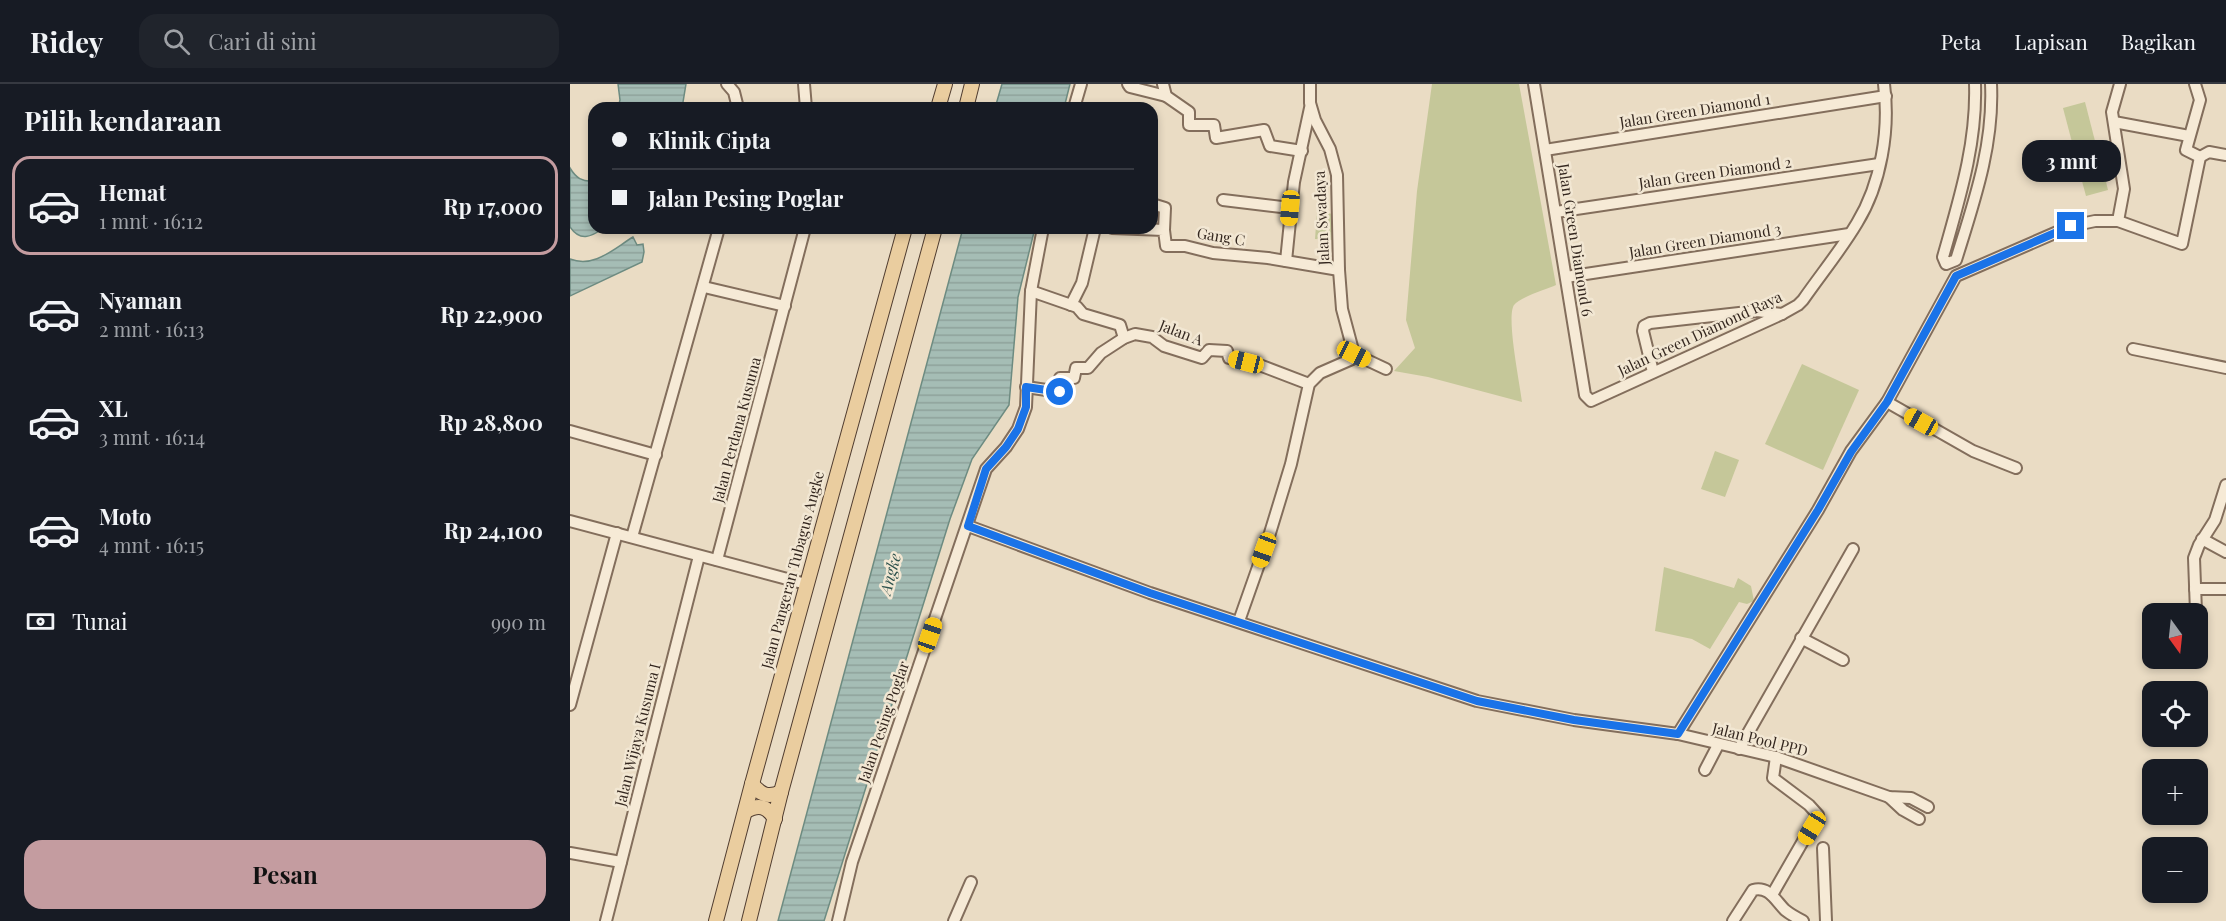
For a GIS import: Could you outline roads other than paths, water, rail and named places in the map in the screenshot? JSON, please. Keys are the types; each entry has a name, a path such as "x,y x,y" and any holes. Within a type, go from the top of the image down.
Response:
{"main road":[{"path":"940,102 945,84"},
{"path":"968,102 972,84"},
{"name":"Jalan Pangeran Tubagus Angke","path":"716,921 806,584 903,234"},
{"path":"749,921 932,234"},
{"path":"752,784 758,792 765,795 772,796 782,792"},
{"path":"746,811 755,806 763,807 770,811 775,819"}],"street":[{"path":"727,84 734,93 736,102"},
{"path":"804,84 806,102"},
{"path":"1076,102 1081,84"},
{"path":"1128,84 1130,87 1166,96 1188,111 1190,125 1214,126 1216,138 1264,130 1270,146 1302,151"},
{"path":"1163,84 1166,96"},
{"name":"Jalan Swadaya","path":"1310,84 1310,103 1319,131 1330,149 1337,175 1339,270 1344,317 1354,354"},
{"name":"Jalan Green Diamond 6","path":"1534,84 1585,395 1588,400"},
{"name":"Jalan Green Diamond Raya","path":"1588,400 1594,400 1782,314 1803,300 1849,234 1868,201 1879,164 1886,128 1884,84"},
{"path":"1976,84 1972,147 1943,257 1946,264 1956,260 1980,182 1989,139 1991,84"},
{"path":"2118,221 2124,193 2112,108 2120,84"},
{"path":"2195,84 2200,100 2186,150 2200,157"},
{"name":"Jalan Green Diamond 1","path":"1545,150 1886,96"},
{"path":"1286,261 1290,208 1310,103"},
{"path":"2114,122 2189,136"},
{"path":"1678,734 1818,510 1851,452 1887,402 1956,276 2071,226 2095,221 2118,221 2182,244 2200,157 2209,152 2226,155"},
{"name":"Jalan Green Diamond 2","path":"1556,212 1879,164"},
{"path":"1223,200 1290,208"},
{"path":"1158,206 1165,208 1164,230 1158,230"},
{"name":"Gang C","path":"1164,230 1166,246 1185,246 1213,253 1286,261 1339,270"},
{"path":"632,537 717,234"},
{"name":"Jalan Perdana Kusuma","path":"717,561 803,234"},
{"name":"Jalan Pesing Poglar","path":"838,921 852,862 986,469 1006,447 1018,429 1026,407 1031,291 1042,234"},
{"path":"1071,305 1082,283 1094,234"},
{"name":"Jalan Green Diamond 3","path":"1566,277 1849,234"},
{"path":"704,287 785,306"},
{"path":"1026,387 1060,392 1060,378 1074,378 1076,368 1090,368 1101,353 1124,338 1120,325 1083,314 1078,308 1031,291"},
{"path":"1653,372 1643,331 1644,326 1650,322 1757,311 1782,314"},
{"name":"Jalan A","path":"1124,338 1135,334 1152,337 1164,346 1202,358 1209,350 1227,351 1229,358 1262,366 1309,384"},
{"path":"2133,349 2226,368"},
{"path":"1239,621 1291,464 1309,384 1320,373 1352,359 1354,354 1386,369"},
{"path":"1887,402 1973,451 2016,468"},
{"path":"570,431 656,456"},
{"path":"2196,603 2194,558 2202,539 2215,520 2226,486"},
{"path":"570,521 806,584"},
{"name":"Jalan Pool PPD","path":"968,526 1150,593 1477,701 1574,720 1678,734 1776,757 1889,797 1911,798 1928,807"},
{"path":"570,705 617,533"},
{"path":"2202,539 2226,552"},
{"path":"1739,749 1853,549"},
{"name":"Jalan Wijaya Kusuma I","path":"606,921 699,556"},
{"path":"2195,589 2226,589"},
{"path":"1801,638 1843,660"},
{"path":"1705,770 1718,745"},
{"path":"1772,895 1818,815 1809,805 1773,778 1776,757"},
{"name":"Jalan Pool PPD","path":"1889,797 1903,810 1919,819"},
{"path":"1823,848 1826,921"},
{"path":"570,853 621,862"},
{"path":"954,921 971,882"},
{"path":"1733,921 1753,890 1760,889 1772,895 1786,911 1803,921"}],"water":[{"path":"618,84 686,84 683,102 620,102"},
{"path":"1002,84 1070,84 1066,102 997,102"},
{"path":"570,168 580,179 588,181 588,234 595,234 578,235 570,227"},
{"name":"Angke","path":"961,234 1034,234 1018,297 1009,405 972,459 950,519 824,921 778,921"},
{"path":"633,237 637,245 643,244 642,262 570,296 570,259 587,261 595,259"}]}
